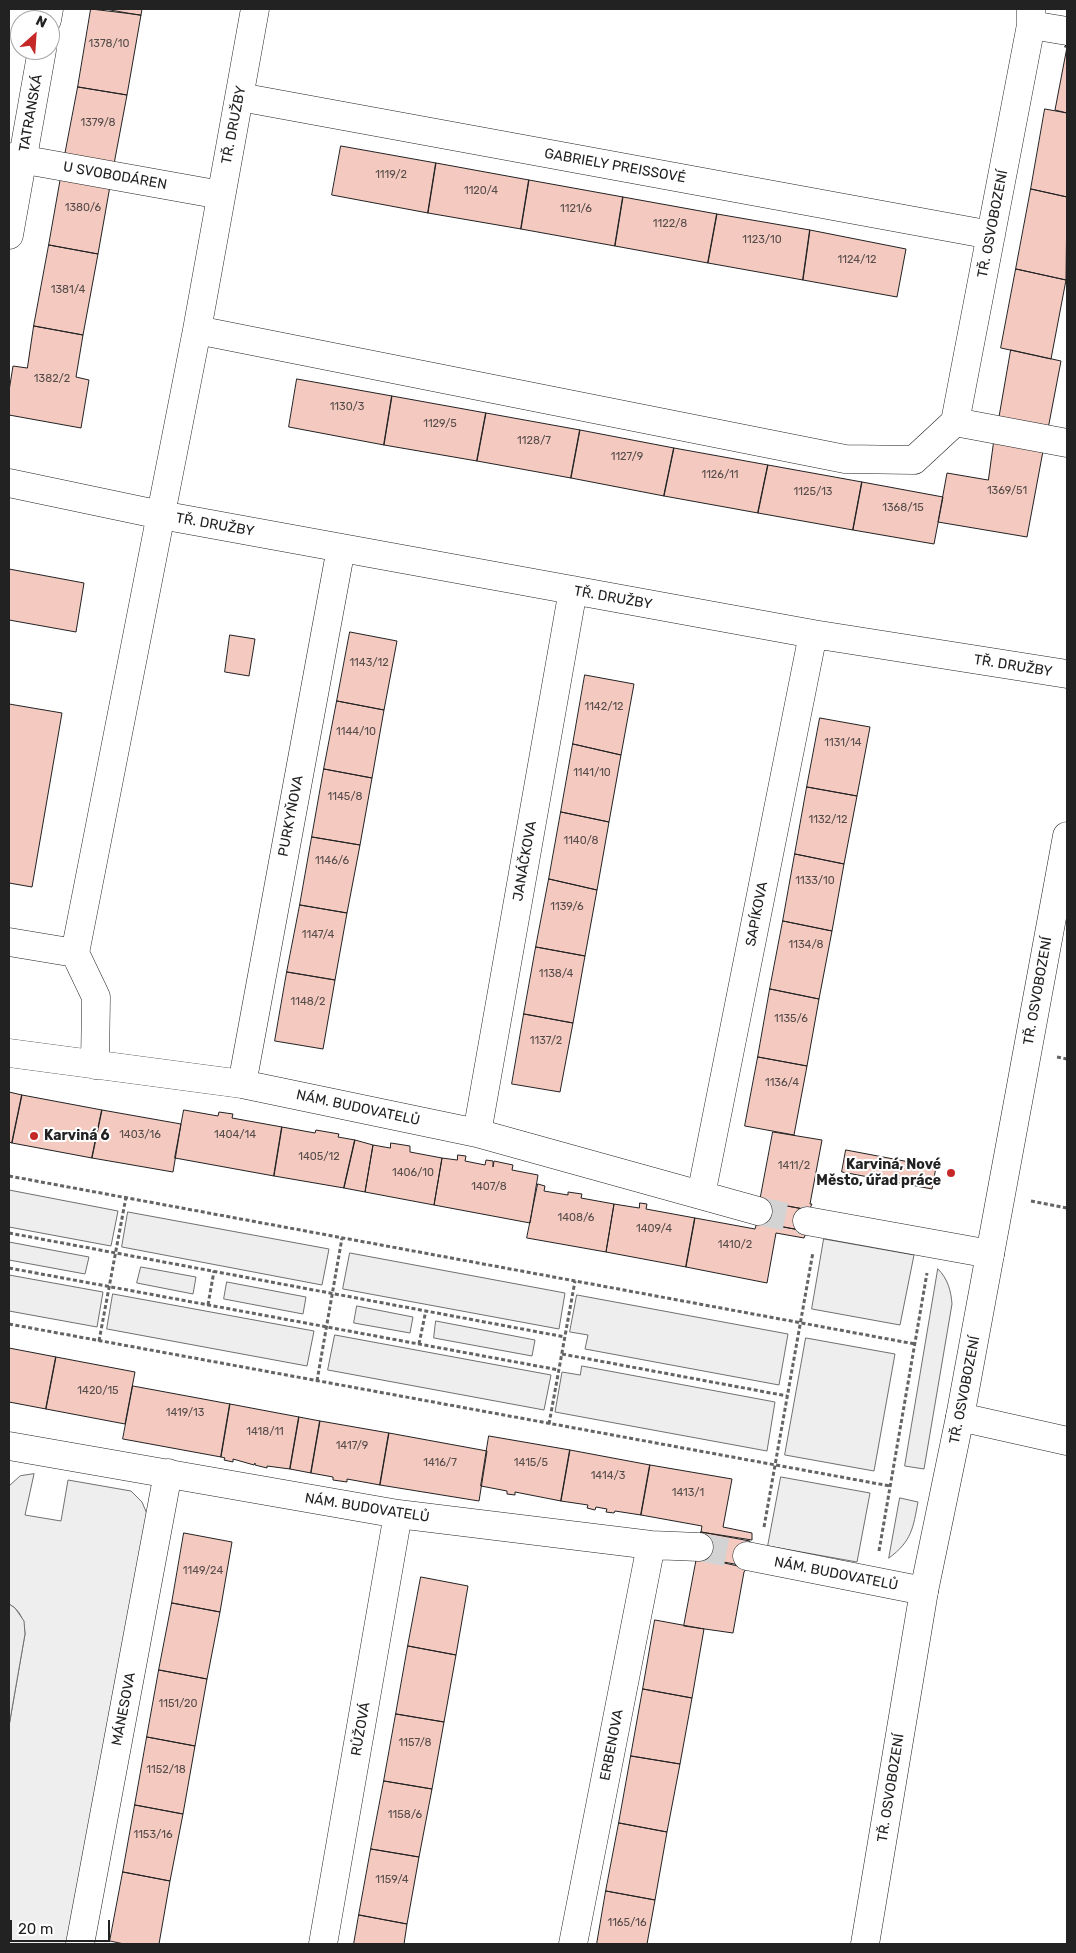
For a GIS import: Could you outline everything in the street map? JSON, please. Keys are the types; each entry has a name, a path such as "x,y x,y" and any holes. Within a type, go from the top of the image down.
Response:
{"street":[{"name":"TŘ. DRUŽBY","path":"75,953 197,330 255,9"},
{"name":"TŘ. OSVOBOZENÍ","path":"955,422 1031,17 1067,31"},
{"name":"TATRANSKÁ","path":"9,235 16,158 40,60"},
{"name":"GABRIELY PREISSOVÉ","path":"240,97 991,235"},
{"name":"U SVOBODÁREN","path":"16,158 221,195"},
{"path":"197,330 846,458 914,460 955,422 1067,443"},
{"name":"TŘ. DRUŽBY","path":"9,483 161,515 813,634 1067,674"},
{"name":"PURKYŇOVA","path":"242,1084 341,548"},
{"name":"JANÁČKOVA","path":"477,1133 573,590"},
{"name":"SAPÍKOVA","path":"701,1195 813,634"},
{"name":"TŘ. OSVOBOZENÍ","path":"865,1944 924,1591 960,1417 1067,836"},
{"path":"9,942 75,953 96,997 95,1065"},
{"name":"NÁM. BUDOVATELŮ","path":"9,1053 242,1084 477,1133 758,1211"},
{"path":"812,1222 990,1254"},
{"path":"960,1417 1067,1440"},
{"name":"NÁM. BUDOVATELŮ","path":"12,1453 168,1473 398,1514 651,1545 698,1547"},
{"name":"MÁNESOVA","path":"80,1944 168,1473"},
{"name":"RŮŽOVÁ","path":"323,1944 398,1514"},
{"name":"ERBENOVA","path":"573,1944 651,1545"},
{"name":"NÁM. BUDOVATELŮ","path":"753,1557 924,1591"}],"path":[{"path":"9,1176 915,1344"},
{"path":"99,1341 126,1198"},
{"path":"753,1557 775,1465 800,1322 812,1222"},
{"path":"9,1233 565,1337"},
{"path":"317,1381 342,1238"},
{"path":"874,1581 932,1243"},
{"path":"9,1268 558,1370"},
{"path":"208,1305 214,1271"},
{"path":"548,1424 575,1281"},
{"path":"419,1344 426,1310"},
{"path":"9,1324 890,1486"},
{"path":"562,1354 787,1396"}],"shaded area":[{"path":"9,1190 118,1211 111,1246 9,1227"},
{"path":"128,1212 329,1249 322,1285 122,1247"},
{"path":"824,1239 914,1255 900,1325 812,1309"},
{"path":"9,1242 89,1257 85,1274 9,1260"},
{"path":"350,1253 565,1293 559,1329 343,1289"},
{"path":"141,1267 196,1277 193,1294 137,1283"},
{"path":"938,1269 948,1285 952,1304 924,1469 905,1466"},
{"path":"9,1275 103,1292 97,1327 9,1311"},
{"path":"227,1282 306,1297 303,1314 224,1299"},
{"path":"113,1294 314,1331 307,1366 107,1329"},
{"path":"577,1295 788,1334 779,1385 585,1349 588,1335 570,1332"},
{"path":"357,1306 413,1317 410,1333 354,1323"},
{"path":"436,1321 535,1340 532,1356 434,1338"},
{"path":"335,1335 551,1375 544,1410 328,1370"},
{"path":"806,1338 895,1354 874,1471 785,1455"},
{"path":"582,1366 775,1402 767,1451 555,1412 562,1372 580,1375"},
{"path":"34,1474 25,1515 61,1521 68,1480 131,1491 142,1502 147,1514 71,1944 9,1944 9,1726 25,1634 21,1616 9,1604 9,1486 20,1476"},
{"path":"781,1477 870,1493 857,1562 768,1546"},
{"path":"900,1498 918,1502 915,1519 903,1546 889,1558"},
{"path":"9,1604 15,1608 24,1621 25,1634 9,1726"}],"building":[{"path":"91,9 141,15 127,95 78,87"},
{"path":"105,9 142,9 141,15"},
{"path":"1067,47 1067,113 1055,110"},
{"path":"78,87 127,95 114,164 65,155"},
{"path":"1045,109 1067,113 1067,197 1031,189"},
{"path":"341,146 436,163 428,213 332,195"},
{"path":"436,163 529,180 521,229 428,213"},
{"path":"61,177 110,186 98,254 49,245"},
{"path":"529,180 623,197 615,246 521,229"},
{"path":"1031,189 1067,197 1066,280 1016,269"},
{"path":"623,197 717,214 708,263 615,246"},
{"path":"717,214 810,230 803,280 708,263"},
{"path":"810,230 906,249 897,297 803,280"},
{"path":"49,245 98,254 83,335 34,326"},
{"path":"1016,269 1066,280 1051,359 1001,348"},
{"path":"34,326 83,335 76,377 89,380 81,428 9,415 9,391 13,366 27,368"},
{"path":"1011,350 1061,361 1048,429 997,419"},
{"path":"297,379 392,396 384,445 289,427"},
{"path":"392,396 486,413 477,461 384,445"},
{"path":"486,413 580,430 571,478 477,461"},
{"path":"580,430 674,448 664,496 571,478"},
{"path":"994,442 1043,451 1027,537 938,522 947,473 988,480"},
{"path":"674,448 768,465 758,513 664,496"},
{"path":"768,465 862,482 853,530 758,513"},
{"path":"862,482 943,497 934,544 853,530"},
{"path":"9,569 84,583 76,632 9,620"},
{"path":"350,632 397,641 384,710 337,701"},
{"path":"230,635 255,639 249,676 225,672"},
{"path":"585,675 634,684 621,755 573,744"},
{"path":"337,701 384,710 372,778 324,769"},
{"path":"9,704 62,713 32,887 9,883"},
{"path":"820,718 870,727 857,796 807,787"},
{"path":"573,744 621,755 609,822 561,812"},
{"path":"324,769 372,778 360,845 312,837"},
{"path":"807,787 857,796 844,864 795,854"},
{"path":"561,812 609,822 597,890 549,879"},
{"path":"312,837 360,845 347,913 300,905"},
{"path":"795,854 844,864 832,931 783,921"},
{"path":"549,879 597,890 585,956 536,947"},
{"path":"300,905 347,913 335,980 287,972"},
{"path":"783,921 832,931 819,999 770,989"},
{"path":"536,947 585,956 573,1023 524,1014"},
{"path":"287,972 335,980 323,1049 275,1041"},
{"path":"770,989 819,999 807,1066 758,1057"},
{"path":"524,1014 573,1023 560,1092 512,1084"},
{"path":"758,1057 807,1066 794,1135 745,1126"},
{"path":"9,1092 22,1095 12,1143 9,1142"},
{"path":"22,1095 102,1110 92,1158 12,1143"},
{"path":"102,1110 181,1124 173,1172 92,1158"},
{"path":"184,1110 218,1116 219,1112 233,1114 232,1118 282,1127 274,1176 175,1158"},
{"path":"282,1127 315,1133 316,1130 339,1134 338,1137 355,1140 344,1188 274,1176"},
{"path":"773,1132 822,1140 810,1204 812,1204 809,1210 760,1201"},
{"path":"355,1140 373,1145 365,1192 344,1188"},
{"path":"391,1143 410,1146 410,1152 442,1158 434,1205 365,1192 373,1145 390,1148"},
{"path":"846,1150 936,1167 932,1189 842,1172"},
{"path":"458,1155 466,1156 465,1161 485,1165 486,1160 493,1161 493,1167 494,1161 513,1165 512,1170 538,1175 530,1223 434,1205 442,1158 457,1160"},
{"path":"538,1184 545,1186 544,1191 568,1195 568,1192 582,1194 581,1198 614,1204 606,1252 527,1238"},
{"path":"760,1201 809,1210 805,1231 757,1222"},
{"path":"640,1203 647,1204 646,1209 695,1218 686,1267 606,1252 614,1204 639,1208"},
{"path":"695,1218 755,1229 757,1222 805,1231 806,1233 804,1238 776,1233 767,1283 686,1267"},
{"path":"9,1348 56,1357 46,1409 9,1402"},
{"path":"56,1357 135,1372 125,1424 46,1409"},
{"path":"133,1386 230,1404 221,1457 123,1439"},
{"path":"230,1404 299,1417 290,1469 267,1466 267,1468 255,1465 255,1463 254,1465 233,1459 233,1462 224,1460 225,1458 221,1457"},
{"path":"299,1417 320,1421 311,1473 290,1469"},
{"path":"320,1421 389,1433 380,1485 347,1479 347,1482 333,1480 333,1477 311,1473"},
{"path":"389,1433 487,1451 479,1501 380,1485"},
{"path":"489,1436 570,1450 561,1501 515,1492 515,1495 507,1494 507,1491 481,1486"},
{"path":"570,1450 650,1465 641,1515 615,1511 614,1513 606,1512 607,1509 596,1507 595,1510 587,1508 588,1505 561,1501"},
{"path":"650,1465 732,1479 723,1527 752,1533 752,1540 701,1532 702,1526 641,1515"},
{"path":"701,1532 750,1541 745,1566 697,1557"},
{"path":"184,1533 232,1542 220,1612 172,1603"},
{"path":"697,1557 747,1568 744,1572 733,1633 684,1626"},
{"path":"421,1577 468,1586 456,1655 408,1646"},
{"path":"172,1603 220,1612 207,1679 159,1670"},
{"path":"655,1620 704,1629 692,1698 643,1689"},
{"path":"408,1646 456,1655 444,1722 396,1714"},
{"path":"159,1670 207,1679 195,1746 147,1737"},
{"path":"643,1689 692,1698 680,1764 631,1756"},
{"path":"396,1714 444,1722 432,1789 384,1781"},
{"path":"147,1737 195,1746 183,1814 135,1805"},
{"path":"631,1756 680,1764 667,1832 619,1823"},
{"path":"384,1781 432,1789 419,1857 371,1849"},
{"path":"135,1805 183,1814 170,1881 123,1872"},
{"path":"619,1823 667,1832 655,1900 606,1891"},
{"path":"371,1849 419,1857 407,1924 359,1915"},
{"path":"123,1872 170,1881 159,1944 124,1944 110,1941"},
{"path":"606,1891 655,1900 647,1944 597,1944"},
{"path":"359,1915 407,1924 404,1944 354,1944"}],"tunnel":[{"path":"758,1211 807,1221"},
{"path":"699,1547 747,1556"}],"place":[{"name":"Karviná 6","path":"34,1136"},
{"name":"Karviná, Nové Město, úřad práce","path":"951,1173"}]}
